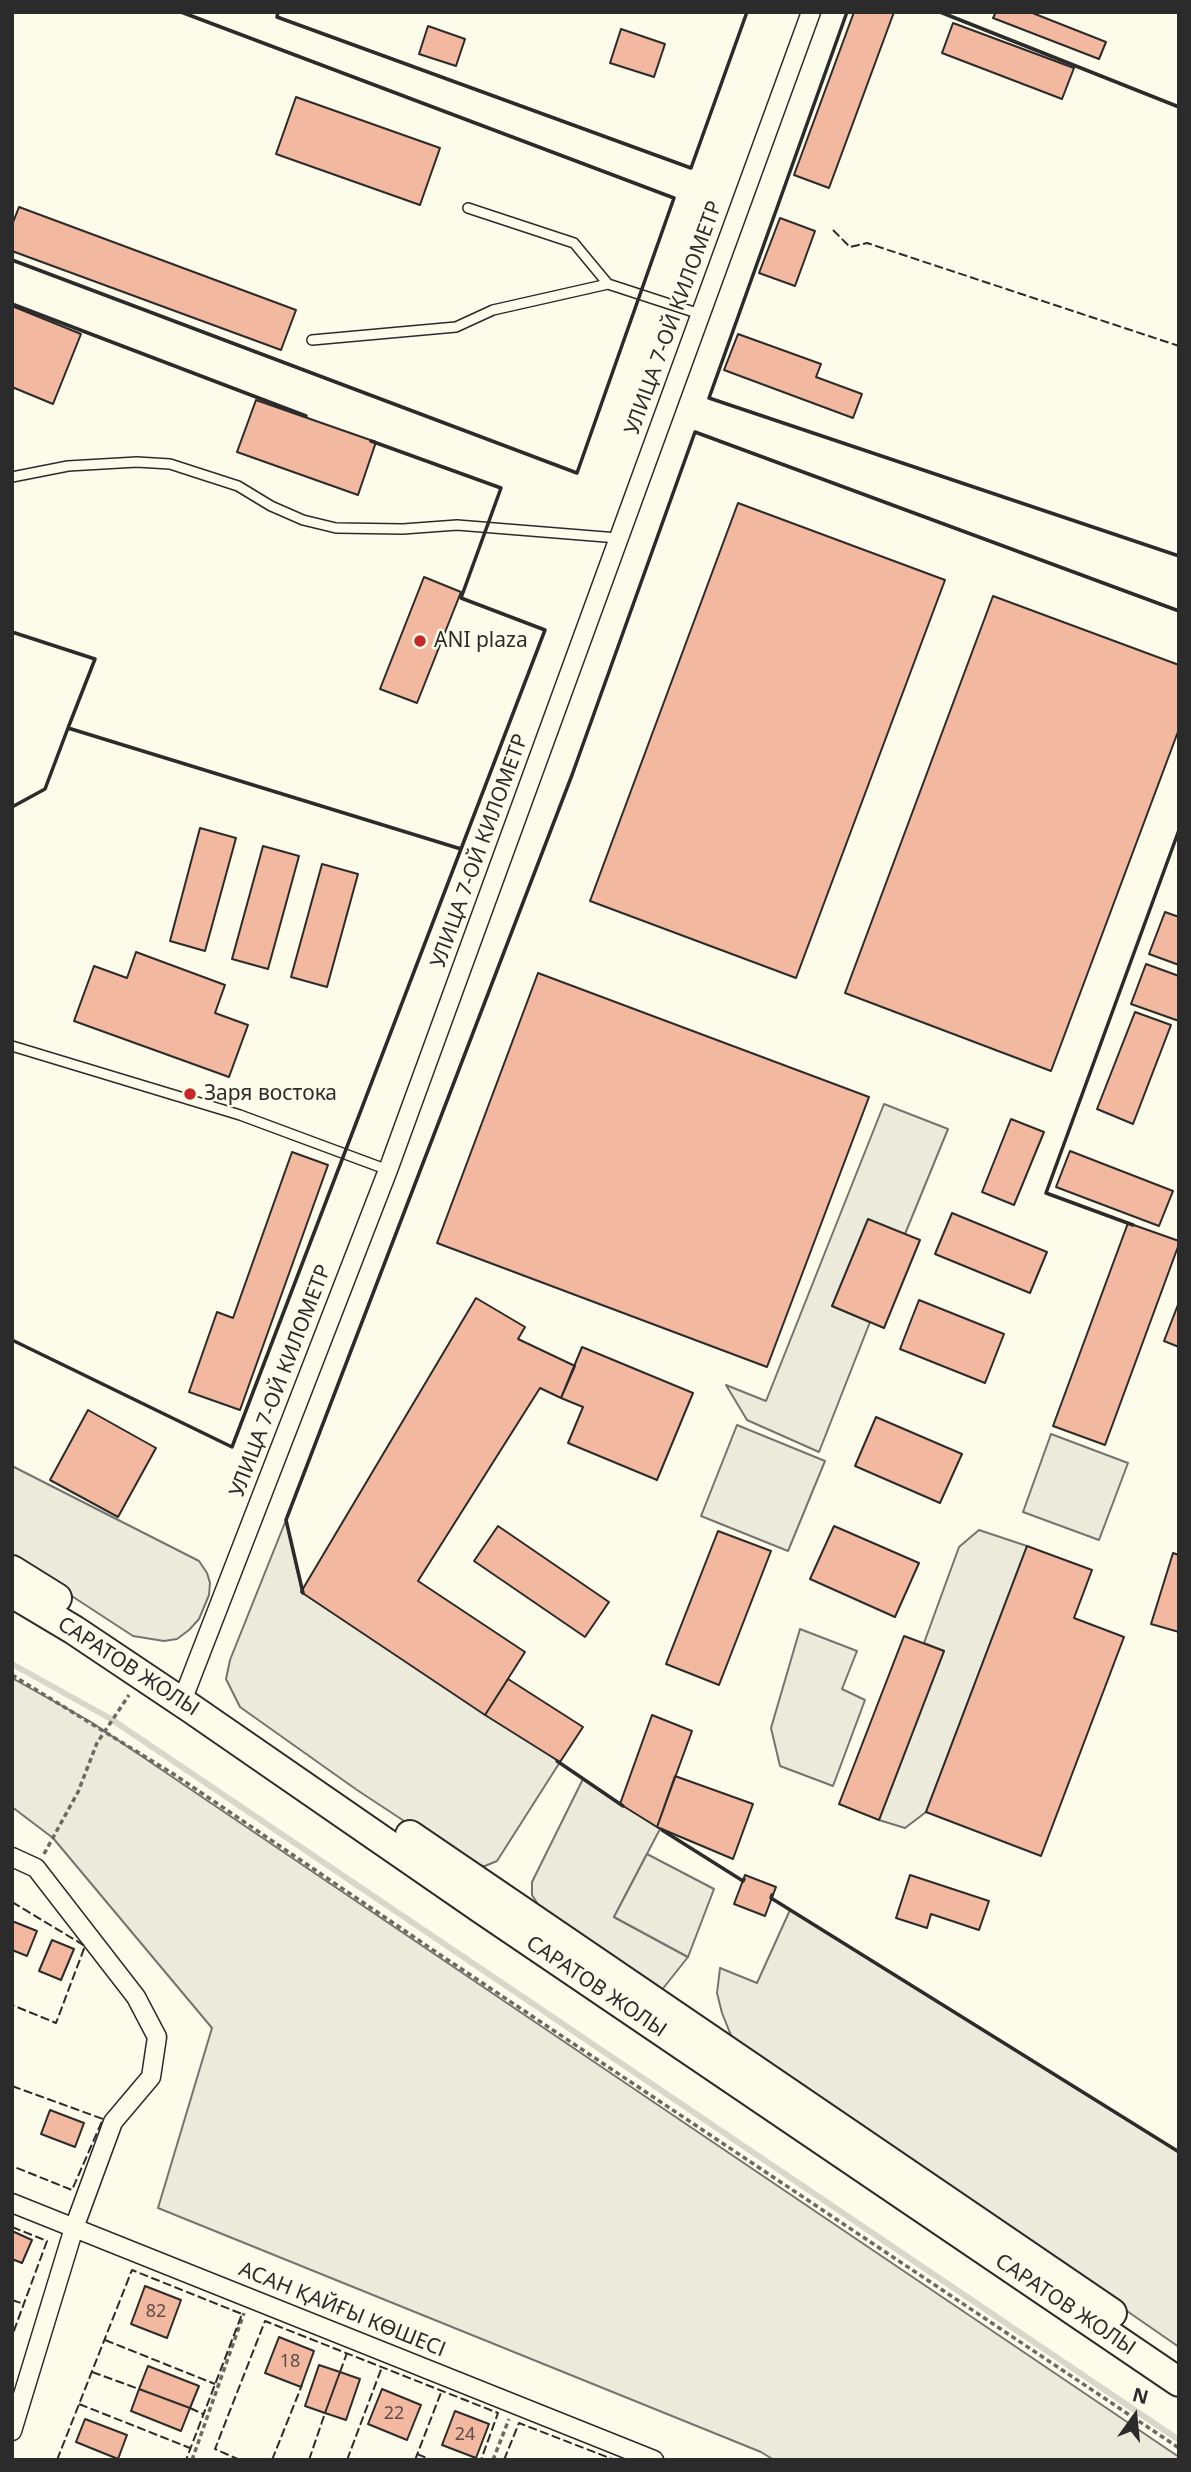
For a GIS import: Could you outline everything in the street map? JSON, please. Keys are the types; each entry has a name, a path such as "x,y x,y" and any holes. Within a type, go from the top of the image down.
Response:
{"main road":[{"name":"САРАТОВ ЖОЛЫ","path":"12,1570 99,1624 185,1692 1179,2382"},
{"name":"САРАТОВ ЖОЛЫ","path":"12,1592 185,1692"},
{"name":"САРАТОВ ЖОЛЫ","path":"489,1902 1179,2359"}],"street":[{"name":"УЛИЦА 7-ОЙ КИЛОМЕТР","path":"185,1692 388,1170 811,12"},
{"path":"12,1857 36,1868 136,1997 157,2037 151,2077 113,2122 74,2228 12,2431"},
{"name":"АСАН ҚАЙҒЫ КӨШЕСІ","path":"12,2203 654,2460"}],"lane":[{"path":"468,208 574,243 608,284"},
{"path":"312,340 456,327 493,310 608,284 700,314"},
{"path":"12,477 68,466 137,462 170,464 238,486 271,506 303,520 336,528 403,529 457,525 618,538"},
{"path":"12,1046 240,1115 388,1170"}],"path":[{"path":"12,1675 105,1729 175,1775 1179,2448"},
{"path":"36,1868 78,1792 97,1743 118,1708"},
{"path":"192,2460 249,2298"},
{"path":"493,2460 514,2404"}],"shaded area":[{"path":"884,1104 948,1129 905,1234 832,1306 870,1322 819,1452 747,1420 726,1385 766,1401"},
{"path":"737,1425 825,1461 788,1551 701,1516"},
{"path":"1051,1434 1128,1463 1099,1540 1023,1512"},
{"path":"12,1466 199,1561 210,1583 209,1595 199,1619 177,1639 164,1641 133,1636 12,1557"},
{"path":"286,1520 302,1592 560,1762 497,1861 485,1866 471,1865 357,1790 240,1707 226,1679 230,1660"},
{"path":"979,1530 1027,1546 926,1812 905,1828 879,1820 944,1651 924,1643 959,1547"},
{"path":"800,1629 857,1651 842,1689 865,1700 833,1786 780,1766 771,1728"},
{"path":"12,1678 91,1722 1179,2457 1179,2460 774,2460 761,2452 158,2208 212,2028 53,1838 12,1807"},
{"path":"583,1779 660,1829 614,1917 688,1957 661,1991 544,1914 532,1895 532,1882"},
{"path":"647,1854 714,1889 688,1957 614,1917"},
{"path":"790,1910 1179,2152 1179,2347 732,2038 717,1993 720,1968 757,1983"}],"building":[{"path":"854,12 894,12 829,188 794,175"},
{"path":"996,12 1030,12 1106,42 1099,59 993,18"},
{"path":"953,23 1074,68 1062,99 942,53"},
{"path":"428,26 465,39 456,66 419,54"},
{"path":"621,29 665,44 654,77 610,63"},
{"path":"296,97 440,148 420,205 276,154"},
{"path":"19,207 296,310 281,350 12,251 12,225"},
{"path":"780,218 815,231 795,286 759,273"},
{"path":"12,306 81,334 53,404 12,387"},
{"path":"738,334 821,364 816,377 862,394 853,418 724,370"},
{"path":"256,400 376,442 358,495 237,452"},
{"path":"738,503 945,580 796,978 590,901"},
{"name":"ANI plaza","path":"424,577 461,592 417,703 380,689"},
{"path":"993,596 1179,665 1179,729 1051,1071 845,993"},
{"path":"200,828 236,838 205,951 170,941"},
{"path":"263,846 299,856 268,969 232,959"},
{"path":"322,864 358,874 327,987 291,977"},
{"path":"1165,912 1179,917 1179,965 1149,954"},
{"path":"136,952 225,985 215,1013 248,1025 229,1077 74,1021 94,966 127,978"},
{"path":"1146,964 1179,976 1179,1021 1131,1004"},
{"path":"538,973 869,1097 767,1367 437,1243"},
{"path":"1135,1012 1171,1025 1133,1124 1097,1109"},
{"path":"1011,1119 1044,1132 1014,1205 982,1192"},
{"path":"1070,1151 1173,1191 1159,1226 1056,1187"},
{"path":"292,1152 328,1165 240,1410 189,1392 217,1312 233,1318"},
{"path":"952,1213 1047,1252 1030,1293 935,1254"},
{"path":"868,1219 920,1240 884,1328 832,1306"},
{"path":"1128,1223 1179,1241 1179,1244 1105,1445 1053,1426"},
{"path":"476,1298 525,1327 518,1339 575,1366 561,1398 540,1388 418,1581 525,1652 485,1715 301,1592"},
{"path":"919,1300 1004,1334 985,1383 900,1349"},
{"path":"1179,1302 1179,1347 1164,1341"},
{"path":"582,1347 693,1393 657,1480 568,1443 583,1407 561,1398"},
{"path":"88,1410 156,1448 118,1517 50,1480"},
{"path":"876,1417 962,1454 940,1503 855,1466"},
{"path":"498,1526 609,1602 585,1637 474,1561"},
{"path":"834,1526 919,1563 895,1617 810,1579"},
{"path":"718,1531 771,1551 719,1685 666,1664"},
{"path":"1027,1546 1092,1570 1074,1618 1124,1637 1041,1856 926,1812"},
{"path":"1173,1553 1179,1555 1179,1632 1151,1624"},
{"path":"904,1636 944,1651 879,1820 839,1804"},
{"path":"508,1679 583,1727 560,1762 485,1715"},
{"path":"652,1715 692,1731 657,1827 620,1804"},
{"path":"675,1776 753,1804 733,1859 657,1827"},
{"path":"745,1875 776,1887 765,1916 734,1904"},
{"path":"910,1875 989,1901 979,1930 931,1914 927,1928 896,1918"},
{"path":"12,1921 37,1931 27,1956 12,1950"},
{"path":"52,1940 74,1949 61,1980 39,1971"},
{"path":"50,2110 84,2123 75,2147 41,2134"},
{"path":"12,2231 32,2240 22,2263 12,2259"},
{"path":"145,2286 181,2300 167,2338 131,2324"},
{"path":"279,2337 314,2351 301,2387 265,2373"},
{"path":"319,2365 340,2372 325,2413 305,2406"},
{"path":"148,2366 199,2386 190,2408 139,2389"},
{"path":"340,2372 360,2379 346,2420 325,2413"},
{"path":"139,2389 190,2408 181,2431 131,2411"},
{"path":"382,2389 421,2405 407,2440 368,2424"},
{"path":"455,2411 489,2424 476,2458 442,2445"},
{"path":"85,2419 127,2435 118,2459 76,2442"}],"waterway":[{"path":"12,1664 111,1719 1179,2440"}],"fence":[{"path":"833,230 850,247 867,243 1179,346"},
{"path":"12,1902 85,1946 56,2023 12,2005"},
{"path":"12,2086 103,2119 72,2190 12,2166"},
{"path":"12,2227 47,2241 12,2336"},
{"path":"57,2460 132,2270 242,2314 186,2460"},
{"path":"12,2300 24,2304"},
{"path":"240,2460 215,2449 265,2321 498,2413 481,2460"},
{"path":"105,2340 215,2384"},
{"path":"340,2372 347,2353"},
{"path":"347,2460 382,2367"},
{"path":"92,2372 139,2389"},
{"path":"272,2460 302,2385"},
{"path":"415,2460 442,2390"},
{"path":"79,2404 190,2448"},
{"path":"190,2408 203,2414"},
{"path":"309,2460 325,2413"},
{"path":"504,2460 519,2423 615,2460"},
{"path":"417,2454 432,2460"}],"wall":[{"path":"12,260 577,473 674,198 181,12"},
{"path":"278,12 277,17 691,168 747,12"},
{"path":"847,12 709,398 1179,556"},
{"path":"940,12 1179,107"},
{"path":"12,304 306,416"},
{"path":"303,1593 286,1520 572,775 695,432 1179,611"},
{"path":"12,632 95,659 68,728 461,849 545,630 461,598 501,488 371,441"},
{"path":"12,807 45,789 68,728 71,729"},
{"path":"1133,1225 1046,1193 1179,830"},
{"path":"12,1340 232,1447 461,849 459,848"},
{"path":"557,1761 623,1806"},
{"path":"662,1830 743,1881 744,1879"},
{"path":"772,1895 771,1898 1179,2152"}],"place":[{"name":"ANI plaza","path":"420,641"},
{"name":"Заря востока","path":"190,1094"}]}
